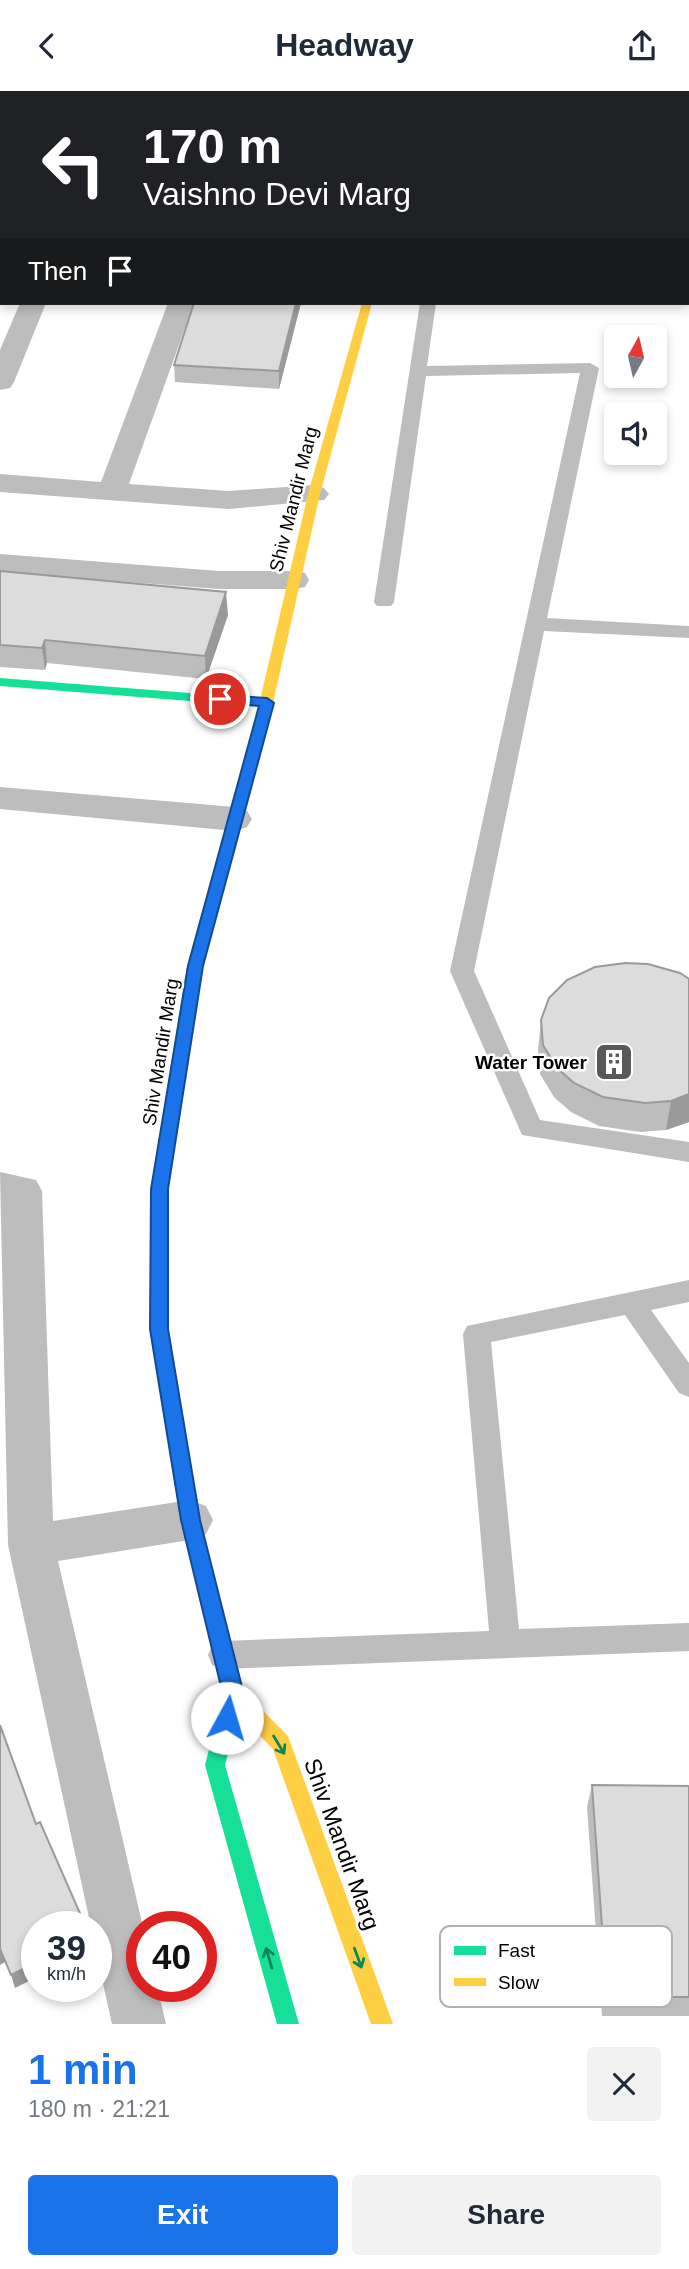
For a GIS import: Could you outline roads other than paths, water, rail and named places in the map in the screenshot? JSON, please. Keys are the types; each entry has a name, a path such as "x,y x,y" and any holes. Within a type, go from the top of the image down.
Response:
{"street":[{"path":"112,491 180,305"},
{"name":"Shiv Mandir Marg","path":"288,2024 215,1765 233,1695 190,1520 159,1329 159,1189 195,966 267,703 314,494 366,305"},
{"path":"0,382 19,315"},
{"path":"0,483 229,500 314,494"},
{"path":"0,563 219,580 294,580"},
{"path":"0,682 267,703"},
{"path":"0,798 235,819"},
{"path":"0,1188 22,1191 31,1545 139,2024"},
{"path":"31,1545 190,1520"},
{"name":"Shiv Mandir Marg","path":"233,1695 281,1743 382,2024"}],"lane":[{"path":"384,602 428,305"},
{"path":"418,371 590,368 462,971 531,1128 689,1152"},
{"path":"536,624 689,632"},
{"path":"505,1643 477,1333 689,1291"},
{"path":"631,1302 689,1385"},
{"path":"223,1655 291,1655 505,1643 689,1637"}],"place":[{"name":"Water Tower","path":"614,1062"}]}
